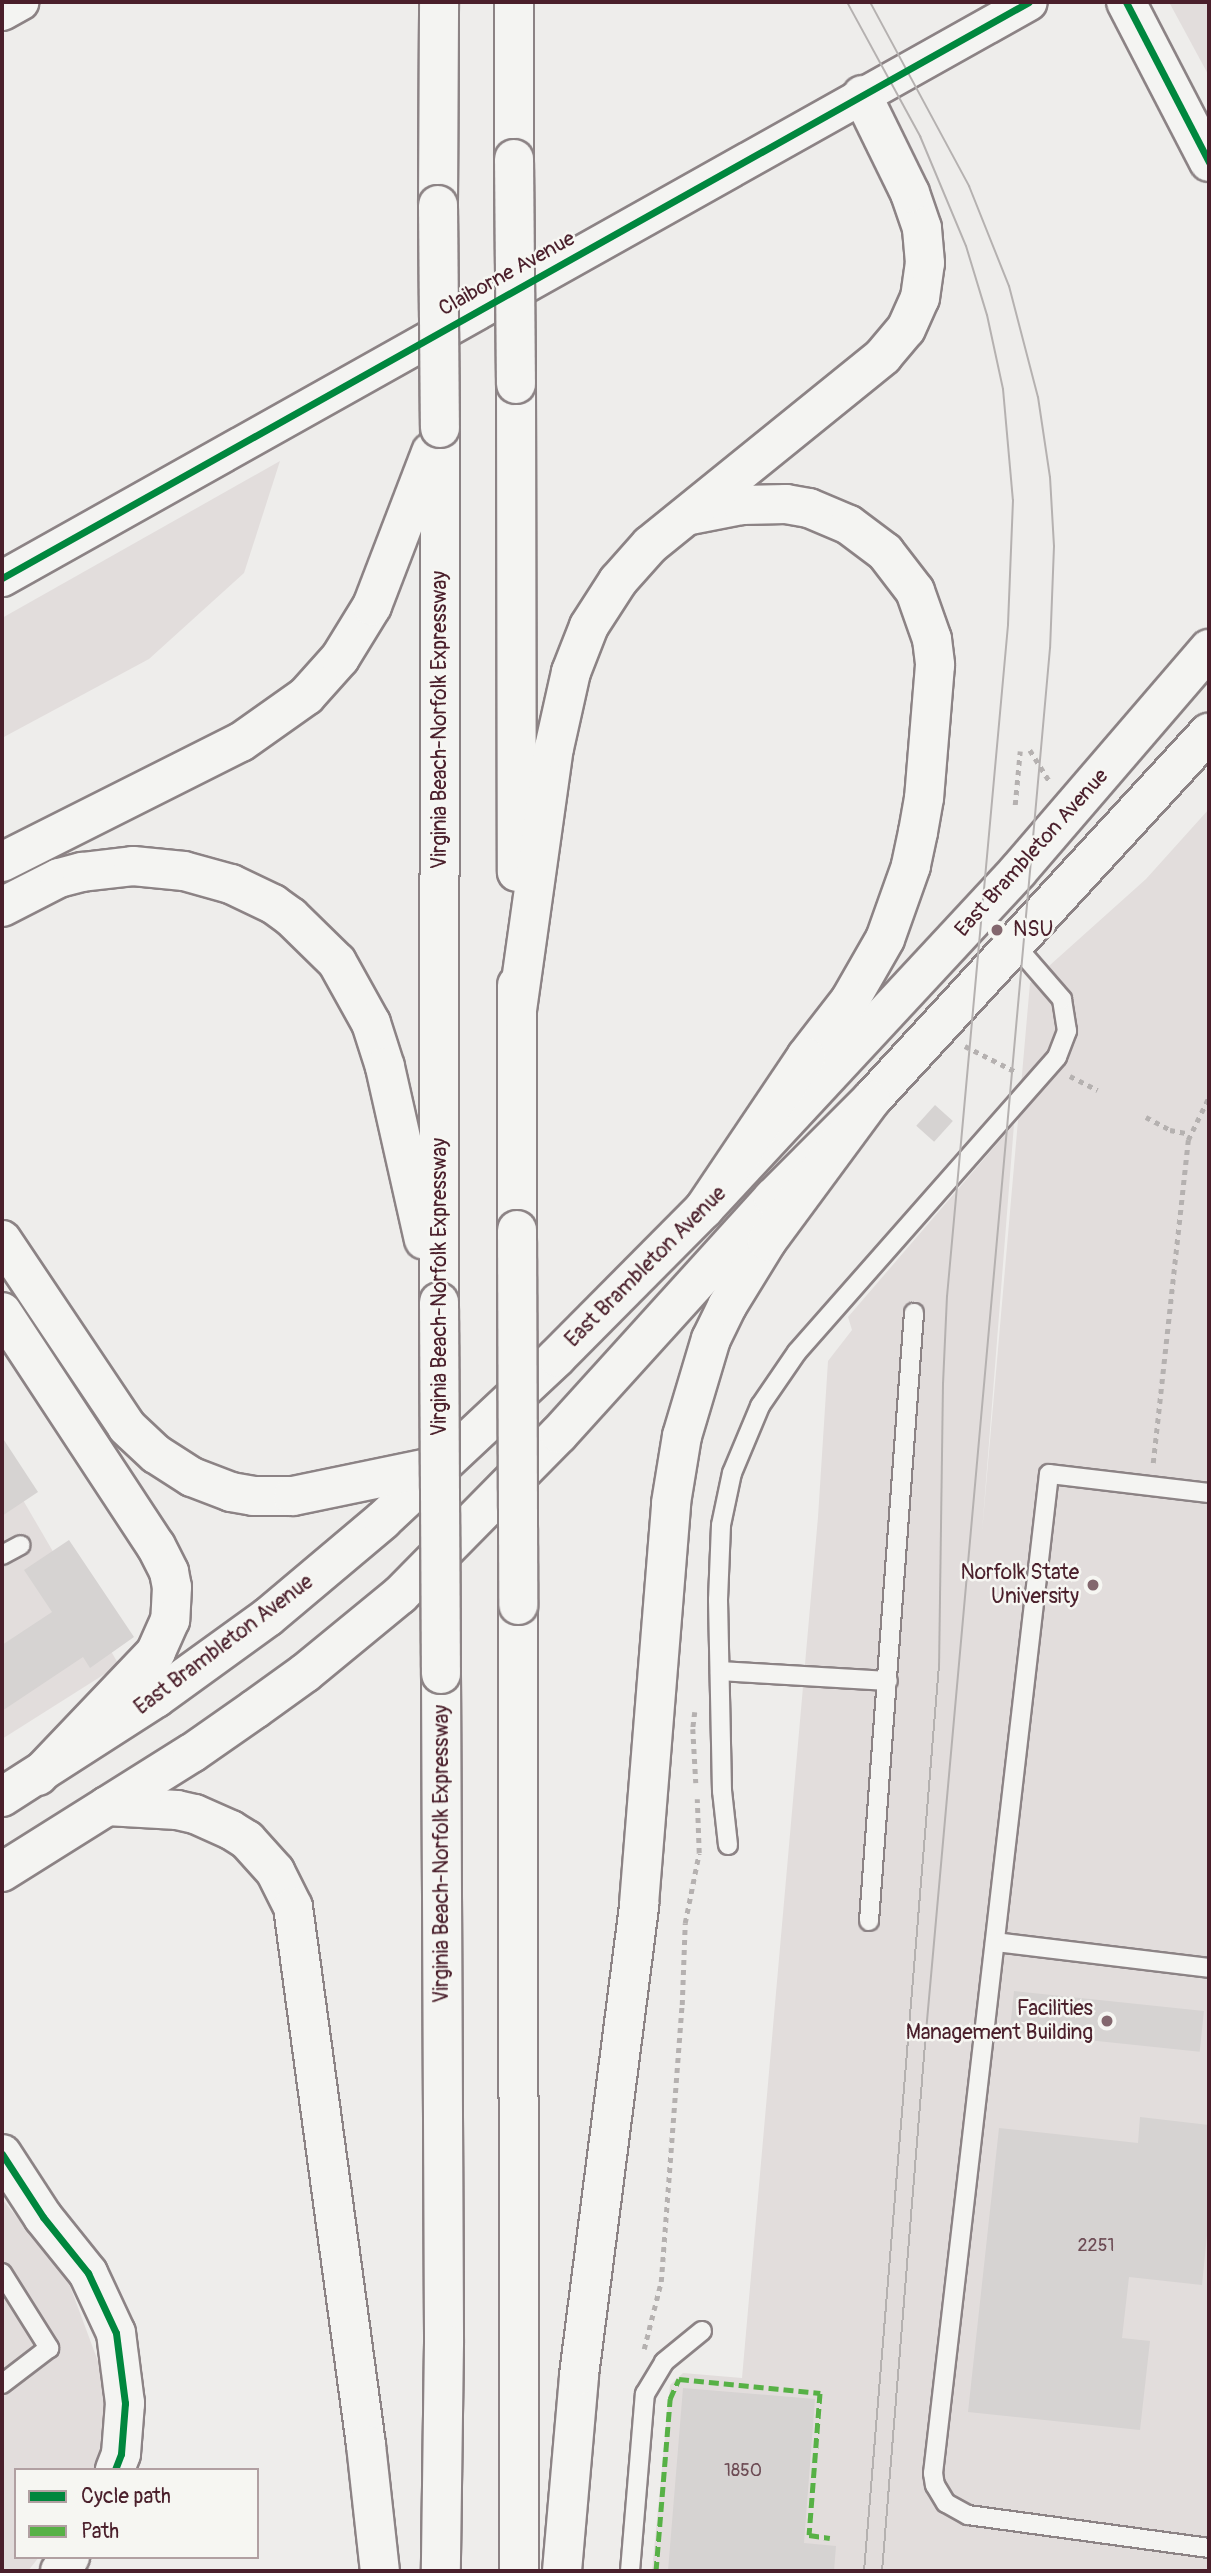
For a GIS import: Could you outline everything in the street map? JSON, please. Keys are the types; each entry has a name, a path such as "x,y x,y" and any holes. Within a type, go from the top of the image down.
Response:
{"main road":[{"name":"Virginia Beach-Norfolk Expressway","path":"439,2 439,1302 444,2317 441,2571"},
{"path":"514,2 519,2571"},
{"path":"1126,2 1209,162"},
{"path":"517,1010 554,748 571,672 589,626 618,581 650,545 883,356 906,329 914,314 925,262 922,228 910,193 862,95"},
{"path":"2,862 241,742 306,696 340,658 372,606 440,428"},
{"path":"684,517 742,505 786,504 809,508 849,525 885,552 915,591 932,639 934,664 922,810 911,866 885,939 850,1000 806,1057 704,1209"},
{"name":"East Brambleton Avenue","path":"2,1797 156,1699 268,1617 383,1520 557,1357 704,1209 1073,810 1209,649"},
{"name":"East Brambleton Avenue","path":"2,1872 192,1753 306,1673 400,1595 559,1434 773,1198 871,1100 1209,733"},
{"path":"2,907 35,888 82,872 110,867 158,868 231,884 273,904 309,932 324,946 349,981 375,1032 439,1302"},
{"path":"562,2571 579,2375 639,1904 671,1503 682,1436 711,1339 734,1294 767,1241 871,1100"},
{"path":"2,1240 127,1427 156,1454 192,1477 231,1492 253,1496 293,1496 438,1466"},
{"path":"2,1312 156,1546 169,1572 172,1587 170,1620 151,1659 38,1776"},
{"path":"107,1806 195,1814 231,1830 268,1863 293,1907 366,2445 380,2571"},
{"path":"2,2154 43,2217 88,2273 116,2333 125,2403 121,2454 116,2468"}],"street":[{"path":"2,12 20,2"},
{"name":"Claiborne Avenue","path":"2,578 1030,2"}],"lane":[{"path":"728,1845 722,1791 721,1524 736,1461 760,1406 797,1352 1049,1069 1064,1042 1068,1019 1062,999 1015,945"},
{"path":"870,1922 914,1313"},
{"path":"1209,1493 1049,1474 934,2455 935,2485 946,2503 977,2518 1209,2548"},
{"path":"2,1555 21,1545"},
{"path":"720,1671 888,1681"},
{"path":"995,1942 1209,1968"},
{"path":"2,2273 50,2348 2,2384"},
{"path":"631,2571 645,2394 664,2362 702,2330"}],"path":[{"path":"1030,750 1053,786"},
{"path":"1015,805 1020,751"},
{"path":"961,1044 1021,1074"},
{"path":"1066,1084 1070,1075 1098,1090"},
{"path":"1153,1463 1190,1134 1209,1097"},
{"path":"1146,1116 1170,1130 1190,1134"},
{"path":"643,2351 661,2283 682,2005 685,1923 699,1853 693,1729 696,1709"}],"shaded area":[{"path":"1169,2 1209,2 1209,76"},
{"path":"280,461 244,573 149,659 2,738 2,618"},
{"name":"Norfolk State University","path":"1209,809 1209,2571 652,2571 670,2385 683,2373 742,2378 818,1517 828,1361 852,1330 848,1317 1014,1124 982,1532 1030,983 1146,879"},
{"path":"2,1464 119,1665 2,1739"},
{"path":"2,2199 67,2278 99,2364 109,2426 101,2468 14,2468 14,2559 37,2559 28,2571 2,2571"}],"building":[{"path":"935,1105 953,1121 934,1142 916,1126"},
{"path":"2,1437 38,1492 2,1516"},
{"path":"69,1540 134,1637 90,1668 83,1657 2,1711 2,1645 52,1612 24,1570"},
{"name":"Facilities Management Building","path":"1014,1991 1204,2011 1200,2052 1010,2032"},
{"path":"1140,2117 1209,2125 1209,2215 1202,2285 1129,2277 1122,2338 1150,2341 1140,2430 968,2412 999,2128 1138,2143"},
{"path":"683,2388 815,2399 804,2543 836,2546 834,2571 668,2571"}],"tram line":[{"path":"847,2 920,136 966,246 987,315 1003,389 1013,500 1008,625 947,1296 943,1383 939,1665 864,2571"},
{"path":"870,2 969,186 1009,286 1038,397 1050,477 1054,546 1050,648 925,2044 882,2571"}],"marked path":[{"path":"656,2571 670,2399 679,2379 820,2393 809,2535 830,2538"}],"cycle path":[{"path":"2,578 1029,2"},
{"path":"1126,2 1209,162"},
{"path":"2,2154 43,2217 88,2273 116,2333 125,2403 121,2454 116,2468"}],"place":[{"name":"NSU","path":"997,930"},
{"name":"Norfolk State University","path":"1093,1585"},
{"name":"Facilities Management Building","path":"1107,2021"}]}
